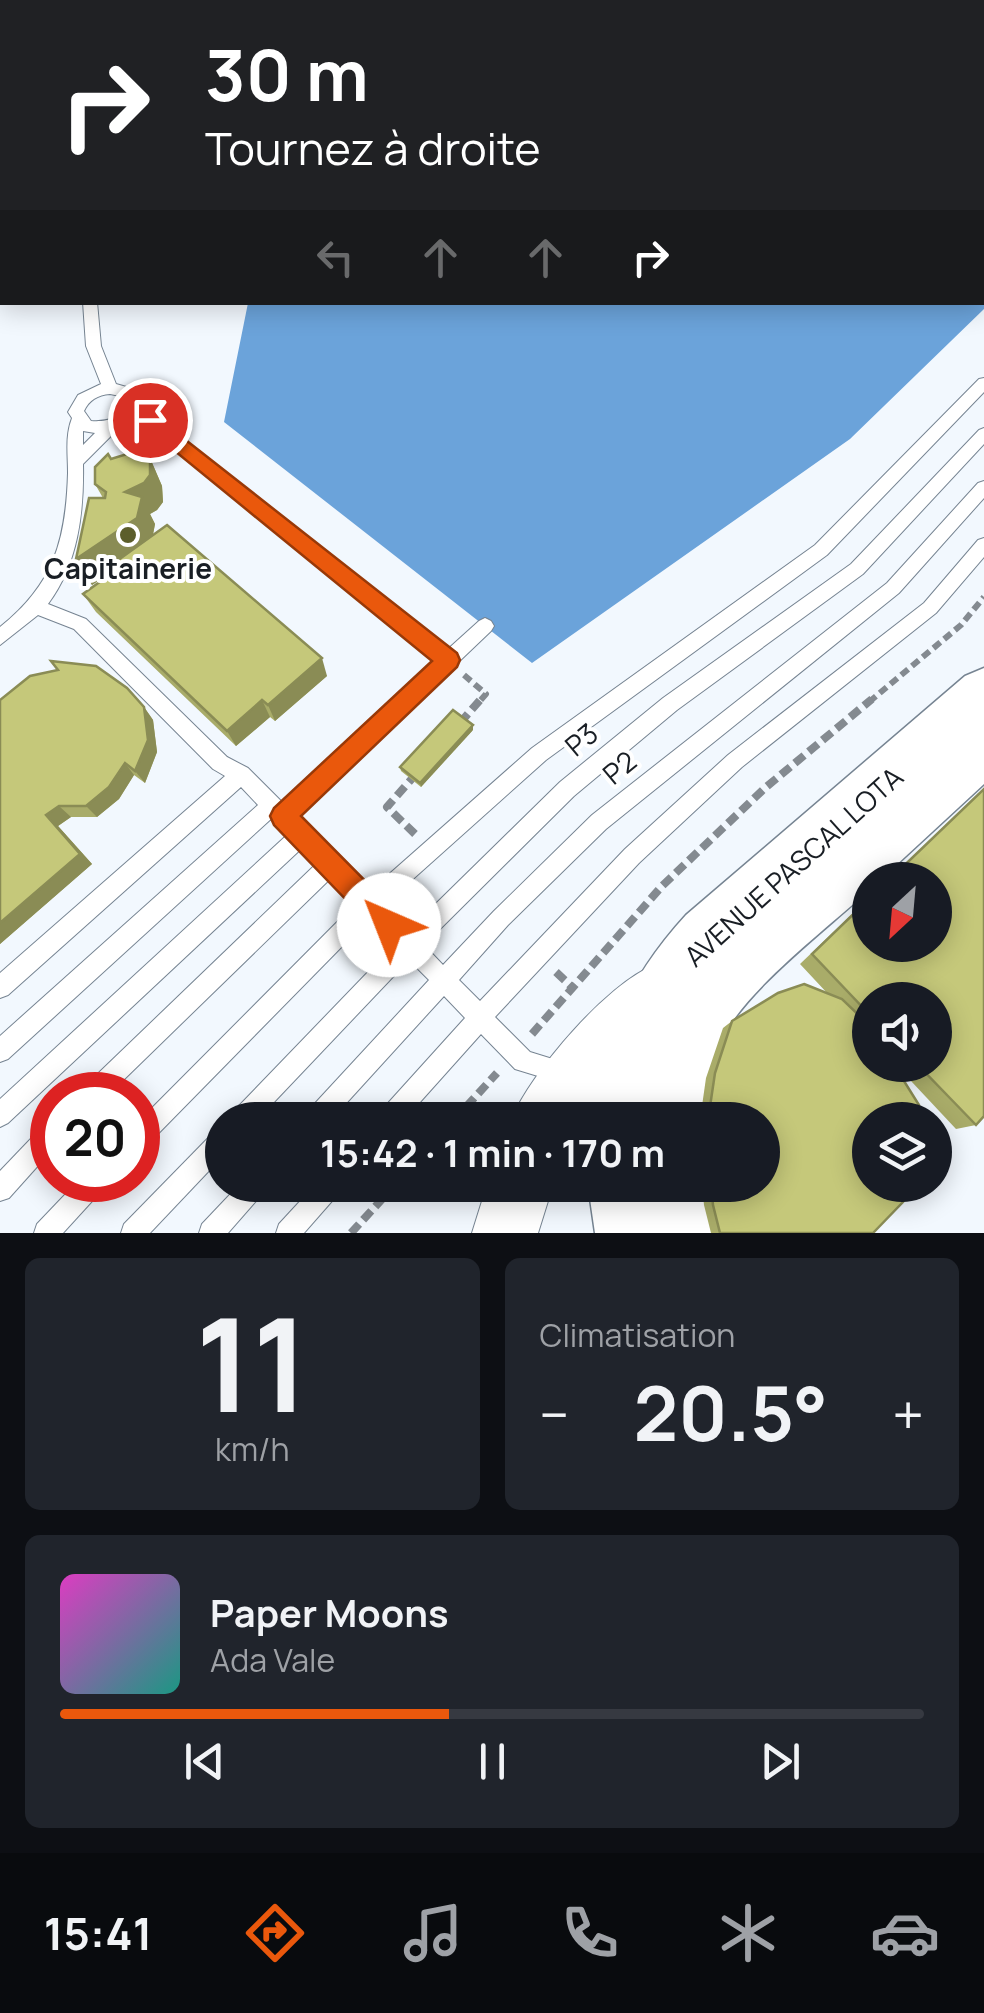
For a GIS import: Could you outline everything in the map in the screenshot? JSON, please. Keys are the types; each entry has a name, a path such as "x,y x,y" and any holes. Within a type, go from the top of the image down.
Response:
{"main road":[{"name":"AVENUE PASCAL LOTA","path":"629,1102 639,1036 671,978 708,937 984,693"},
{"name":"AVENUE PASCAL LOTA","path":"671,1102 686,1038 720,983 984,747"},
{"path":"627,1202 632,1233"},
{"path":"672,1202 678,1233"}],"street":[{"path":"558,1098 671,978"},
{"path":"505,1233 515,1202"}],"lane":[{"path":"90,305 88,326 96,360 110,388"},
{"path":"160,1116 369,905 538,754 821,550 984,383"},
{"path":"0,637 36,606 49,589 70,536 79,403 87,395 110,388 125,392 168,436 448,660"},
{"path":"76,462 110,426 127,416 132,402"},
{"path":"79,420 98,428 143,427 168,436"},
{"name":"P3","path":"258,1102 567,789 670,704 857,569 984,434"},
{"name":"P2","path":"331,1102 599,822 893,588 984,487"},
{"path":"404,1102 537,954 632,856 735,760 930,608 984,545"},
{"path":"36,606 80,624 220,763 242,774 558,1098"},
{"path":"0,1050 278,811 485,626"},
{"path":"0,987 242,774"},
{"path":"0,1115 302,835"},
{"path":"116,1072 330,865"},
{"path":"0,1189 30,1157"},
{"path":"133,1233 205,1158"},
{"path":"46,1233 75,1202"},
{"path":"211,1233 239,1202"},
{"path":"288,1233 315,1202"}],"path":[{"path":"470,1102 662,886 765,788 962,624 984,597"},
{"path":"351,1233 379,1202"}],"water":[{"path":"248,305 984,305 850,439 532,663 224,422"}],"building":[{"path":"108,454 111,459 127,454 139,458 145,454 150,458 150,475 144,483 125,492 142,497 137,518 76,559 89,498 105,498 106,492 95,484 95,467"},
{"path":"167,525 322,658 268,705 262,700 227,731 83,594 119,568 114,563"},
{"path":"51,661 96,666 127,688 144,707 148,740 135,771 125,763 109,787 86,806 59,806 46,815 80,854 0,923 0,700 30,676 58,670"},
{"path":"453,710 473,725 420,783 400,767"},
{"path":"984,789 984,1116 976,1125 934,1082 952,1082 952,982 852,982 852,996 812,954 852,915 852,962 952,962 952,862 908,862"},
{"path":"804,984 842,999 852,1009 852,1082 905,1082 917,1102 852,1102 852,1202 903,1202 873,1233 720,1233 713,1202 780,1202 780,1102 711,1102 715,1073 732,1021 778,993"}],"place":[{"name":"Capitainerie","path":"128,535"}],"route":[{"path":"150,420 448,660 283,816 389,925"}]}
